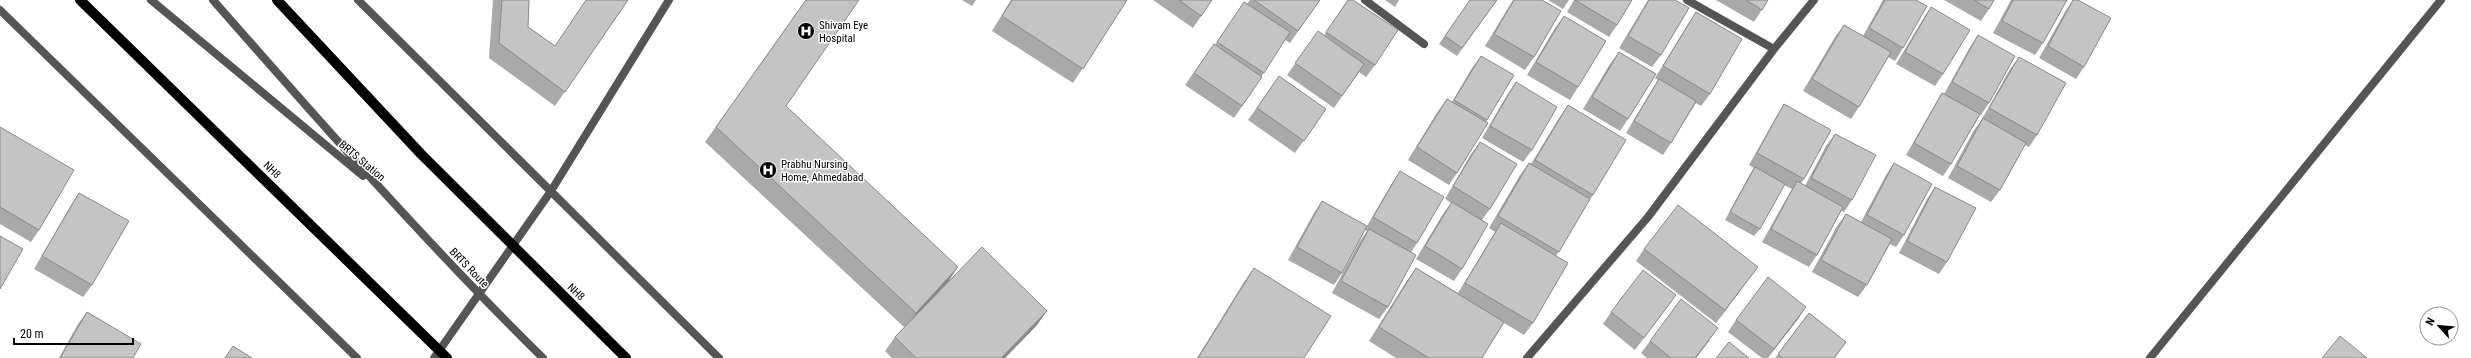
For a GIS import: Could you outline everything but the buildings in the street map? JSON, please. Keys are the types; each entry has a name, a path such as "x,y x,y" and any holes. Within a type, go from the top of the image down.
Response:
{"main road":[{"name":"NH8","path":"80,0 437,354 447,358"},
{"name":"NH8","path":"277,0 421,154 626,358"}],"street":[{"name":"BRTS Station","path":"150,0 382,192"},
{"name":"BRTS Station","path":"213,0 382,192"},
{"path":"358,0 719,358"},
{"path":"437,354 551,191 670,0"},
{"path":"1365,0 1424,44"},
{"path":"1687,0 1774,49"},
{"path":"1527,358 1648,217 1774,49 1814,0"},
{"path":"2150,358 2441,0"},
{"path":"0,10 357,358"},
{"name":"BRTS Route","path":"382,192 479,294 543,358"}],"place":[{"name":"Shivam Eye Hospital","path":"806,31"},
{"name":"Prabhu Nursing Home, Ahmedabad","path":"768,170"}]}
